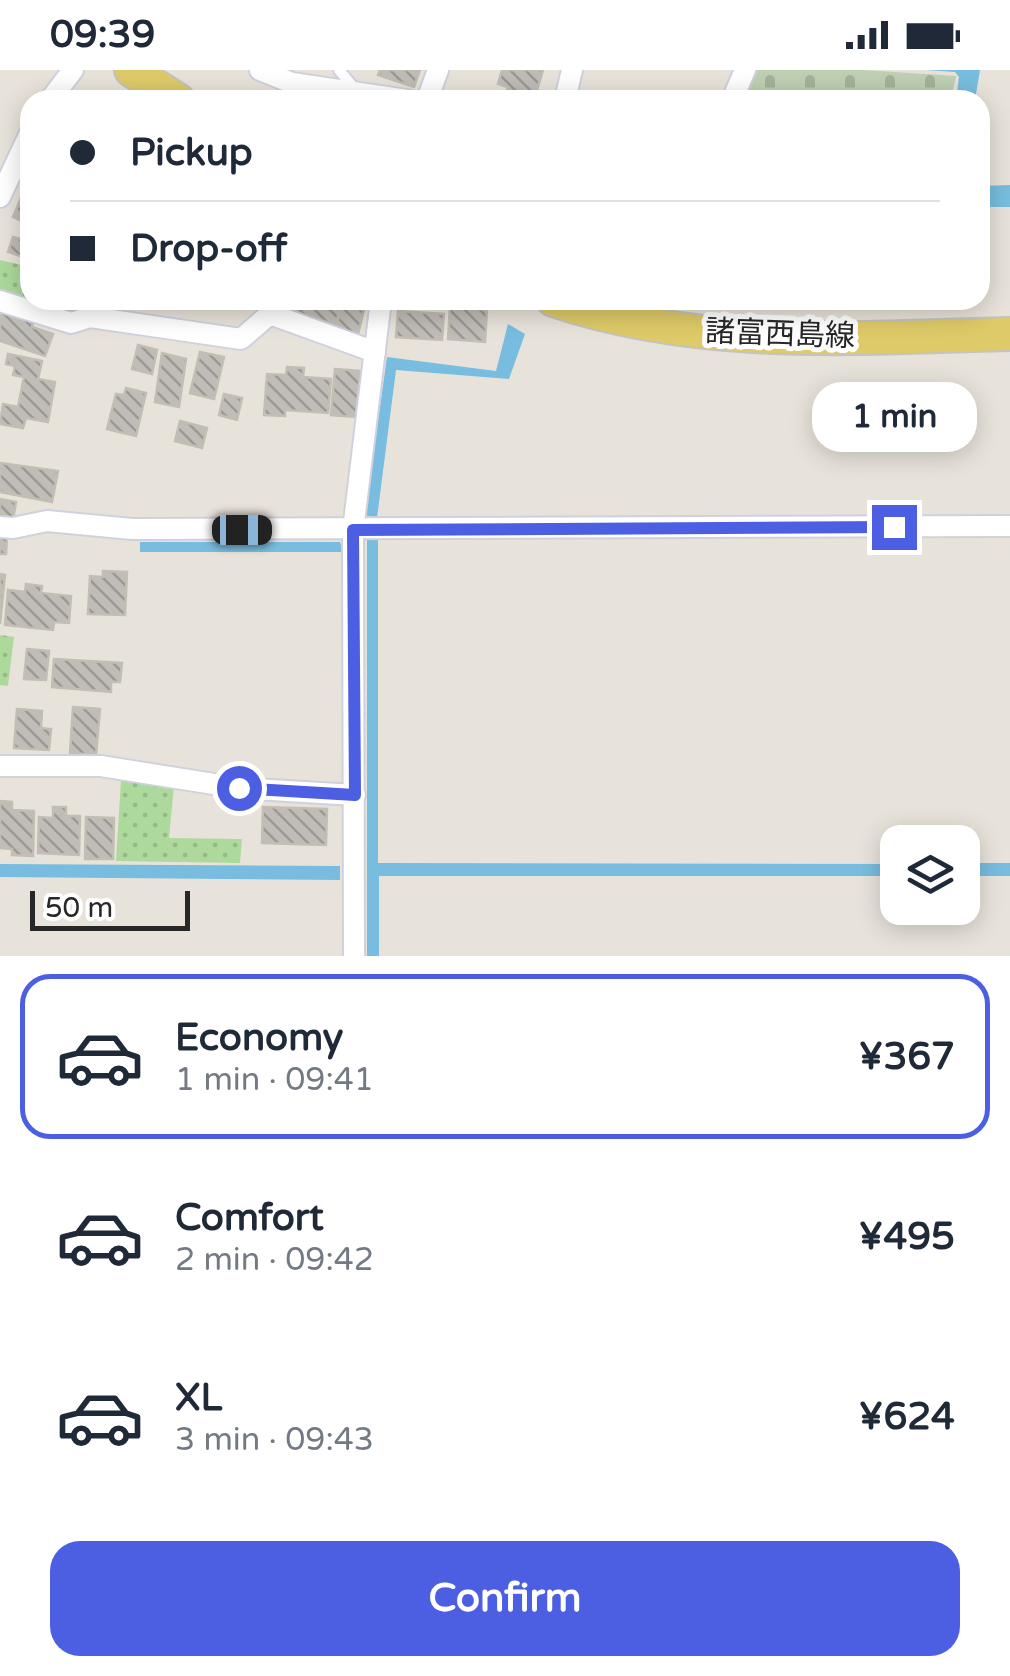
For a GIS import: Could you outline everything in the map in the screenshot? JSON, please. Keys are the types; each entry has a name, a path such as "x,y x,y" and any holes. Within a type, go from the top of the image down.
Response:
{"main road":[{"path":"131,70 162,90"},
{"name":"諸富西島線","path":"591,310 651,326 738,337 1010,334"}],"street":[{"path":"58,90 73,70"},
{"path":"260,70 292,83 330,90"},
{"path":"0,197 20,154"},
{"path":"29,310 71,323 90,317 241,339 268,310"},
{"path":"278,310 374,352"},
{"path":"354,956 353,530 380,310"},
{"path":"0,527 47,521 132,529 1010,526"},
{"path":"0,766 101,766 239,788 355,795"}],"green space":[{"path":"757,70 864,70 956,76 953,90 749,90"},
{"path":"0,260 20,265 20,301 0,295"},
{"path":"50,310 89,310 70,316"},
{"path":"0,635 14,637 8,686 0,685"},
{"path":"121,780 174,785 169,838 242,839 240,863 116,861"}],"water":[{"path":"926,70 980,70 977,90 957,90 959,77 955,72"},
{"path":"1010,185 1010,207 990,207 990,186"},
{"path":"508,324 525,334 509,379 396,370 377,518 365,515 387,357 496,371"},
{"path":"367,537 378,537 378,863 880,864 880,876 379,876 379,956 367,956"},
{"path":"140,542 340,542 343,552 140,552"},
{"path":"980,863 1010,863 1010,876 980,876"},
{"path":"0,864 340,866 340,880 0,877"}],"building":[{"path":"380,70 420,70 414,87 378,75"},
{"path":"502,70 543,70 537,90 507,90 508,87 498,84"},
{"path":"20,200 20,220 13,217"},
{"path":"13,237 20,239 20,256 8,252"},
{"path":"0,309 34,320 32,327 53,334 45,356 0,341"},
{"path":"289,310 339,310 336,325"},
{"path":"340,310 364,310 358,334 336,329"},
{"path":"450,310 487,310 485,342 448,339"},
{"path":"398,311 444,314 442,340 396,337"},
{"path":"138,345 157,350 152,374 132,369"},
{"path":"200,352 224,357 214,399 190,393"},
{"path":"162,353 186,359 179,407 155,402"},
{"path":"8,354 42,361 38,379 55,382 48,422 26,418 23,428 0,424 3,404 18,407 24,377 13,375 15,366 6,364"},
{"path":"287,367 304,368 303,377 331,379 328,413 285,410 285,416 264,415 267,374 286,375"},
{"path":"335,369 360,371 356,417 331,415"},
{"path":"126,388 146,393 136,436 107,429 116,394 124,395"},
{"path":"224,394 242,398 237,420 219,415"},
{"path":"180,421 207,428 202,448 175,441"},
{"path":"0,463 58,471 52,502 0,492"},
{"path":"0,499 16,502 13,520 0,517"},
{"path":"0,536 7,537 6,554 0,554"},
{"path":"103,571 127,572 125,615 88,614 90,576 103,577"},
{"path":"0,574 5,575 0,624"},
{"path":"26,584 42,586 41,593 71,596 69,623 54,622 53,630 5,625 8,590 25,592"},
{"path":"27,649 49,651 46,680 24,679"},
{"path":"54,659 122,663 120,682 111,682 111,692 52,687"},
{"path":"73,707 100,709 96,755 70,753"},
{"path":"17,709 42,711 41,728 51,729 49,750 14,748"},
{"path":"0,801 12,802 12,810 34,811 33,856 12,855 12,849 0,848"},
{"path":"53,807 66,807 66,816 80,816 79,855 38,853 39,817 53,818"},
{"path":"263,807 327,809 326,845 262,843"},
{"path":"86,817 114,818 113,859 85,859"}],"route":[{"path":"239,788 355,795 353,530 894,527"}]}
